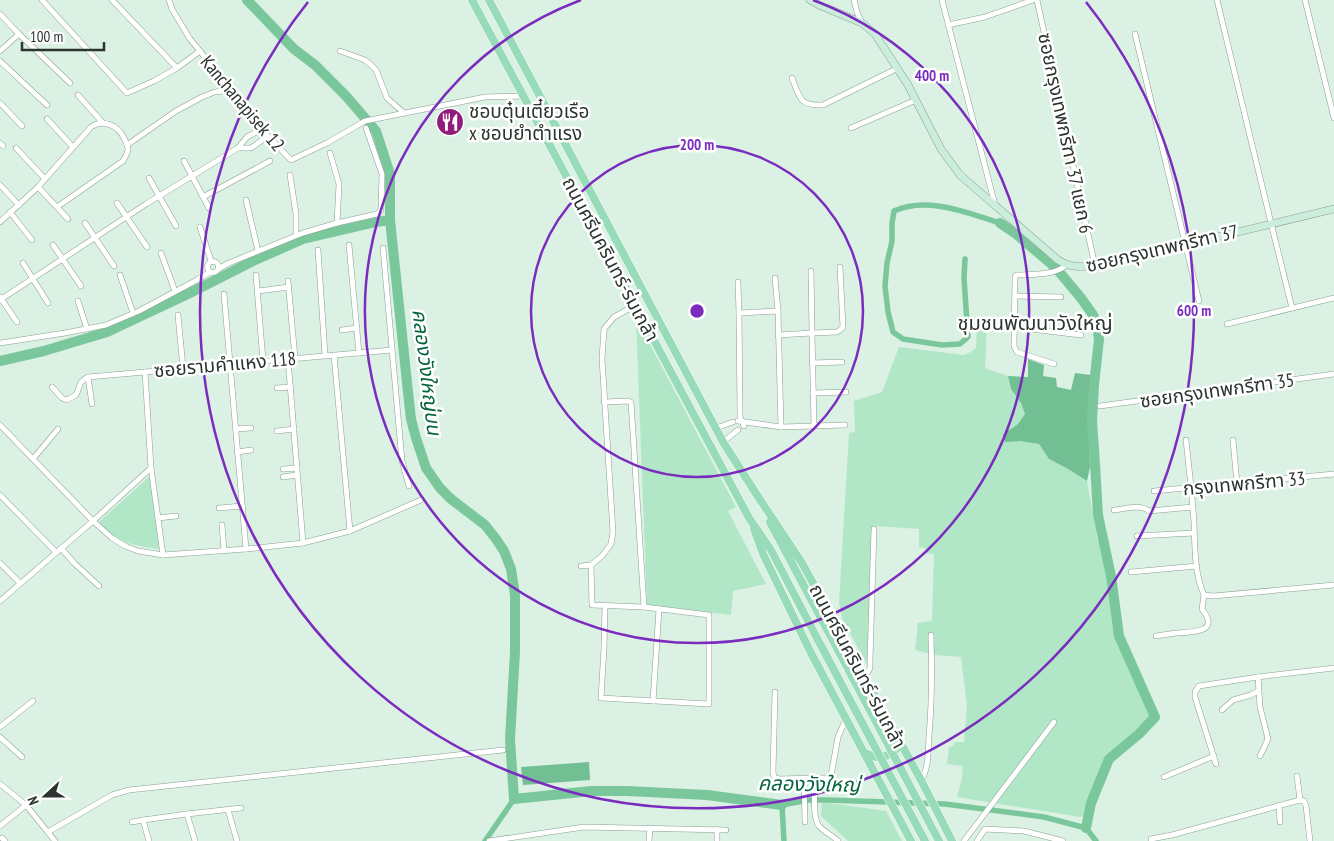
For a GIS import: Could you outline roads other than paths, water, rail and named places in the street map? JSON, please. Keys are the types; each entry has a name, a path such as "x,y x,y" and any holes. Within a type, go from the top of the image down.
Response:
{"main road":[{"name":"ถนนศรีนครินทร์-ร่มเกล้า","path":"472,0 749,518 771,550 925,841"},
{"name":"ถนนศรีนครินทร์-ร่มเกล้า","path":"490,0 723,442 802,563 952,841"},
{"name":"ถนนศรีนครินทร์-ร่มเกล้า","path":"757,495 781,545 939,841"},
{"name":"ถนนศรีนครินทร์-ร่มเกล้า","path":"749,518 763,554 811,653 911,841"},
{"path":"865,753 877,758 894,752 896,736"}],"street":[{"path":"42,0 128,93 177,68 200,51"},
{"path":"112,0 177,68"},
{"name":"Kanchanapisek 12","path":"169,0 190,39 262,129 292,160 365,121 404,113"},
{"name":"ซอยกรุงเทพกรีฑา 37","path":"810,0 862,23 874,34 898,68 940,149 949,162 960,175 1064,267 1095,266 1334,209"},
{"path":"854,0 862,23"},
{"path":"942,0 995,206"},
{"path":"948,25 985,17 1035,0"},
{"name":"ซอยกรุงเทพกรีฑา 37 แยก 6","path":"1035,0 1095,266"},
{"path":"1217,0 1292,308"},
{"path":"1305,0 1334,118"},
{"path":"0,14 70,83"},
{"path":"0,51 19,34"},
{"path":"1135,34 1199,301"},
{"path":"340,51 365,60 371,65 376,70 387,98 404,113 484,97 523,96"},
{"path":"0,61 47,105"},
{"path":"792,78 804,103 823,105 898,68"},
{"path":"127,144 185,106 216,92 232,90"},
{"path":"78,95 103,123"},
{"path":"851,128 916,100"},
{"path":"0,103 22,126"},
{"path":"47,119 73,147"},
{"path":"0,222 38,187 91,127 103,123 117,128 127,144 128,150 123,161 57,207"},
{"path":"0,342 65,333 106,324 133,313 210,272 296,235 374,215 381,210 382,174 366,128"},
{"path":"17,322 0,298 159,196 238,148 247,137 262,129"},
{"path":"238,148 251,148 268,136"},
{"path":"16,148 45,179"},
{"path":"330,153 339,184 337,223"},
{"path":"184,161 209,208"},
{"path":"204,197 270,161"},
{"path":"290,175 296,214 296,235"},
{"path":"149,178 176,226"},
{"path":"0,185 19,205"},
{"path":"38,187 68,219"},
{"path":"246,200 258,251"},
{"path":"117,203 147,247"},
{"path":"10,212 32,240"},
{"path":"85,223 114,266"},
{"path":"200,228 211,261"},
{"path":"53,244 81,286"},
{"path":"349,245 359,353"},
{"path":"383,248 402,461 409,486"},
{"path":"318,250 325,355"},
{"path":"161,253 175,291"},
{"path":"211,261 215,261 218,269"},
{"path":"210,272 207,264 211,261"},
{"path":"23,263 48,303"},
{"path":"778,335 837,332 842,328 840,267"},
{"path":"1054,364 1017,352 1014,346 1015,277 1016,275 1045,274 1064,267"},
{"path":"810,271 814,426"},
{"path":"120,275 133,313"},
{"path":"256,275 263,361"},
{"path":"775,278 778,311 781,427"},
{"path":"723,442 739,425 738,282"},
{"path":"258,291 289,284 295,358"},
{"path":"224,294 246,549"},
{"path":"1015,296 1061,297"},
{"path":"1227,324 1334,298"},
{"path":"78,300 86,329"},
{"path":"581,566 591,565 602,556 611,544 613,532 602,359 604,330 614,316 636,305"},
{"path":"739,313 778,311"},
{"path":"178,315 183,368"},
{"path":"1014,327 1081,335"},
{"path":"342,330 357,328"},
{"name":"ซอยรามคำแหง 118","path":"163,555 151,468 145,372 392,350"},
{"path":"334,355 350,531"},
{"path":"288,359 303,542"},
{"path":"812,363 842,362"},
{"path":"52,387 62,398 67,400 76,395 82,380 88,377 145,372"},
{"name":"ซอยกรุงเทพกรีฑา 35","path":"1100,406 1334,374"},
{"path":"88,377 92,404"},
{"path":"277,388 290,387"},
{"path":"813,393 846,392"},
{"path":"604,402 628,400 631,402 644,607"},
{"path":"716,428 749,422 781,427 845,425"},
{"path":"0,425 93,521 112,538 138,551 163,555 246,549 303,542 350,531 421,500"},
{"path":"236,430 251,428"},
{"path":"33,459 58,429"},
{"path":"277,431 294,429"},
{"path":"1156,636 1196,632 1205,628 1208,623 1208,618 1202,609 1204,595 1197,566 1186,440"},
{"path":"1233,440 1237,483"},
{"path":"238,452 251,450"},
{"path":"0,600 93,521 151,468"},
{"path":"283,469 297,468"},
{"name":"กรุงเทพกรีฑา 33","path":"1154,491 1334,474"},
{"path":"283,477 297,475"},
{"path":"0,495 99,586"},
{"path":"219,508 242,506"},
{"path":"1114,510 1140,507 1146,508 1149,511 1193,507"},
{"path":"158,518 176,516"},
{"path":"222,525 224,551"},
{"path":"865,678 870,668 874,529"},
{"path":"1138,536 1194,532"},
{"path":"0,563 20,583"},
{"path":"591,565 592,605 644,607 709,615 709,704 601,698 605,606"},
{"path":"1131,572 1197,566"},
{"path":"1204,595 1213,596 1334,585"},
{"path":"653,701 659,609"},
{"path":"921,781 925,775 927,765 932,694 931,635"},
{"path":"1216,764 1195,697 1195,692 1199,686 1334,668"},
{"path":"1258,677 1260,707 1268,739 1260,756"},
{"path":"1222,710 1233,700 1258,691"},
{"path":"774,692 773,774 776,779 805,781 829,778 831,776 838,737 846,719"},
{"path":"0,727 33,701"},
{"path":"964,841 1054,722"},
{"path":"0,737 22,757"},
{"path":"48,832 112,795 129,790 503,750"},
{"path":"1164,777 1214,756"},
{"path":"1297,776 1300,800"},
{"path":"815,780 815,820 821,828 838,841"},
{"path":"805,781 805,820"},
{"path":"0,784 26,805 55,841"},
{"path":"1151,839 1300,800 1304,801 1306,806 1310,841"},
{"path":"0,826 26,805"},
{"path":"1279,805 1280,822"},
{"path":"132,822 241,808"},
{"path":"228,810 237,841"},
{"path":"187,814 195,841"},
{"path":"143,820 149,841"},
{"path":"489,841 584,827 726,830"},
{"path":"650,828 650,841"},
{"path":"717,829 717,841"},
{"path":"977,841 986,829 1024,831 1063,841"}],"waterway":[{"name":"คลองวังใหญ่บน","path":"247,0 294,49 315,65 346,96 376,131 390,174 390,220 411,419 416,438 426,468 440,488 451,499 485,525 504,551 511,569 515,595 515,652 510,739 514,799 591,791 627,791 707,795 782,805"},
{"path":"965,259 964,278 968,337 960,344 942,345 903,339 893,332 885,286 887,263 892,241 894,211 920,205 934,206 961,211 1000,223"},
{"path":"0,361 44,351 107,332 253,261 303,239 390,220"},
{"path":"1000,223 1015,233 1056,268 1081,298 1093,315 1097,325 1099,339 1092,421 1098,515 1111,576 1119,636 1155,717 1139,734 1109,759 1091,803 1086,828"},
{"path":"485,841 514,799"},
{"name":"คลองวังใหญ่","path":"784,841 782,805 809,800 945,804 1044,817 1086,828 1096,841"}],"place":[{"name":"ชอบตุ๋นเตี๋ยวเรือ x ชอบยำตำแรง","path":"450,122"}],"district":[{"name":"ชุมชนพัฒนาวังใหญ่","path":"1035,323"}]}
